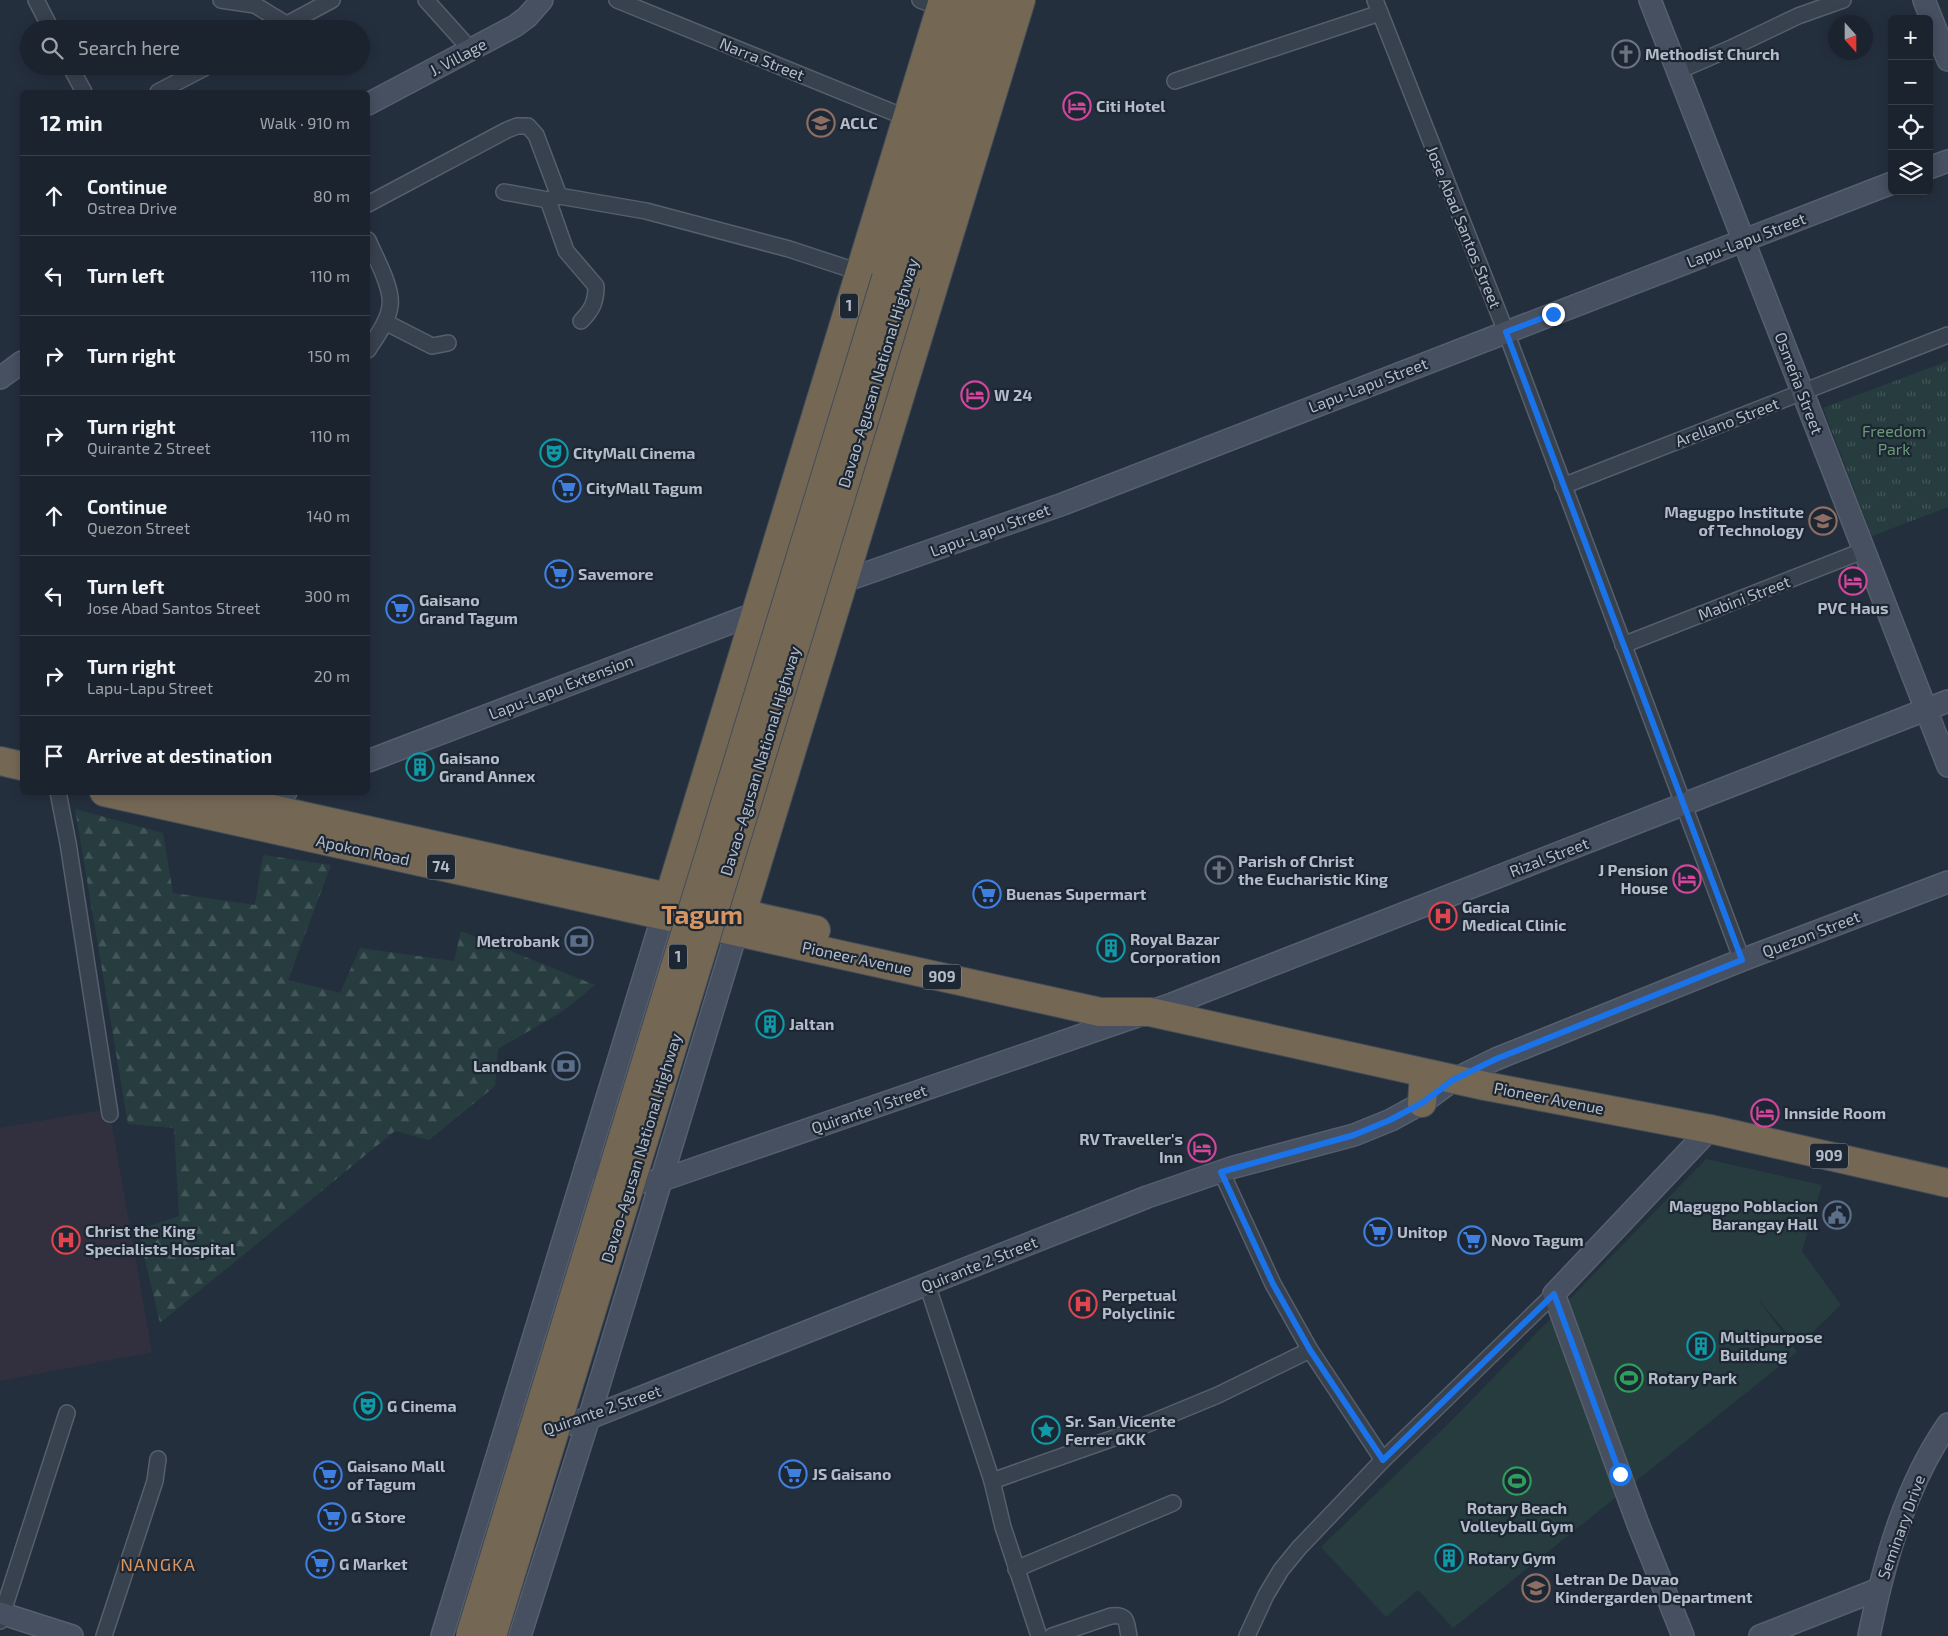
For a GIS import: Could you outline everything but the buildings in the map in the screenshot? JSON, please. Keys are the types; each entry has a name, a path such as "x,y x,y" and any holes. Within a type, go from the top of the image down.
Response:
{"highway":[{"name":"Davao-Agusan National Highway","path":"492,1636 896,281 971,0"},
{"name":"Davao-Agusan National Highway","path":"470,1636 896,281 993,0"},
{"name":"Davao-Agusan National Highway","path":"645,1185 730,921 843,582 1021,0"},
{"name":"Davao-Agusan National Highway","path":"597,1173 675,909 755,613 907,118 934,3"},
{"path":"0,761 20,766"},
{"name":"Apokon Road","path":"117,795 219,818 675,909"},
{"name":"Apokon Road","path":"206,795 254,805 675,909"},
{"name":"Pioneer Avenue","path":"675,909 1100,1012 1150,1012 1453,1080 1710,1128 1948,1183"},
{"path":"1422,1103 1424,1073"}],"street":[{"path":"36,0 46,20"},
{"path":"221,0 255,6 273,20"},
{"path":"295,20 332,0"},
{"path":"426,0 471,50"},
{"name":"J. Village","path":"370,103 515,26 527,17 542,0"},
{"name":"Narra Street","path":"617,0 907,118"},
{"name":"Osmeña Street","path":"1650,0 1948,766"},
{"path":"1678,71 1745,42 1798,16 1843,0"},
{"path":"1924,0 1948,60"},
{"path":"1175,81 1377,6"},
{"name":"Jose Abad Santos Street","path":"1377,6 1506,332 1742,960"},
{"path":"75,75 83,90"},
{"path":"162,90 191,75"},
{"path":"370,203 507,130 517,126 528,126 536,135 554,198 566,250 596,286 595,301 588,314 581,321"},
{"path":"1933,167 1948,161"},
{"name":"Lapu-Lapu Street","path":"755,613 1063,504 1888,185"},
{"path":"504,192 646,211 789,249 859,272"},
{"path":"370,245 390,292 390,305 385,322 370,347"},
{"path":"385,322 432,346 448,343"},
{"name":"Arellano Street","path":"1563,486 1948,335"},
{"path":"0,378 20,363"},
{"name":"Mabini Street","path":"1623,645 1864,550"},
{"name":"Lapu-Lapu Extension","path":"370,760 755,613"},
{"name":"Rizal Street","path":"1150,1012 1948,701"},
{"path":"59,795 68,843 110,1114"},
{"path":"219,818 279,795"},
{"name":"Quezon Street","path":"1453,1080 1496,1059 1742,960 1948,882"},
{"name":"Quirante 1 Street","path":"645,1185 1150,1012"},
{"name":"Quirante 2 Street","path":"501,1442 589,1418 1147,1197 1221,1172 1354,1135 1390,1120 1422,1103 1453,1080"},
{"path":"1247,1636 1266,1595 1281,1570 1299,1548 1383,1460 1554,1294 1710,1128"},
{"path":"1221,1172 1273,1284 1310,1350 1383,1460"},
{"path":"442,1636 501,1442 597,1173 645,1185 589,1418 520,1636"},
{"path":"927,1284 992,1481 1036,1634 1039,1636"},
{"path":"1554,1294 1635,1515 1683,1636"},
{"path":"992,1481 1114,1438 1210,1398 1310,1350"},
{"path":"67,1413 1,1616 72,1636"},
{"name":"Seminary Drive","path":"1870,1636 1879,1589 1911,1491 1935,1443 1948,1424"},
{"path":"104,1636 155,1481 158,1459"},
{"path":"1016,1569 1173,1503"},
{"path":"1760,1636 1879,1589"},
{"path":"1052,1636 1111,1616 1120,1615 1126,1621 1129,1636"}],"shaded area":[{"name":"Christ the King Specialists Hospital","path":"109,1109 152,1352 0,1381 0,1128"}],"green space":[{"name":"Freedom Park","path":"1948,361 1948,507 1872,536 1823,408"},
{"path":"75,809 163,833 173,893 255,905 263,855 331,865 288,980 340,993 360,948 454,961 461,931 595,985 563,1011 498,1049 495,1086 429,1140 395,1131 160,1323 138,1230 179,1216 174,1128 128,1124"},
{"name":"Rotary Park","path":"1706,1159 1822,1185 1802,1251 1841,1305 1798,1346 1757,1298 1797,1352 1453,1628 1418,1590 1386,1617 1321,1547 1453,1419"}],"place":[{"name":"Methodist Church","path":"1626,54"},
{"name":"Citi Hotel","path":"1077,106"},
{"name":"ACLC","path":"821,123"},
{"name":"W 24","path":"975,395"},
{"name":"CityMall Cinema","path":"554,453"},
{"name":"CityMall Tagum","path":"567,488"},
{"name":"Magugpo Institute of Technology","path":"1823,521"},
{"name":"Savemore","path":"559,574"},
{"name":"PVC Haus","path":"1853,581"},
{"name":"Gaisano Grand Tagum","path":"400,609"},
{"name":"Gaisano Grand Annex","path":"420,767"},
{"name":"Parish of Christ the Eucharistic King","path":"1219,870"},
{"name":"J Pension House","path":"1687,879"},
{"name":"Buenas Supermart","path":"987,894"},
{"name":"Garcia Medical Clinic","path":"1443,916"},
{"name":"Metrobank","path":"579,941"},
{"name":"Royal Bazar Corporation","path":"1111,948"},
{"name":"Jaltan","path":"770,1024"},
{"name":"Landbank","path":"566,1066"},
{"name":"Innside Room","path":"1765,1113"},
{"name":"RV Traveller's Inn","path":"1202,1148"},
{"name":"Magugpo Poblacion Barangay Hall","path":"1837,1215"},
{"name":"Unitop","path":"1378,1232"},
{"name":"Christ the King Specialists Hospital","path":"66,1240"},
{"name":"Novo Tagum","path":"1472,1240"},
{"name":"Perpetual Polyclinic","path":"1083,1304"},
{"name":"Multipurpose Buildung","path":"1701,1346"},
{"name":"Rotary Park","path":"1629,1378"},
{"name":"G Cinema","path":"368,1406"},
{"name":"Sr. San Vicente Ferrer GKK","path":"1046,1430"},
{"name":"JS Gaisano","path":"793,1474"},
{"name":"Gaisano Mall of Tagum","path":"328,1475"},
{"name":"Rotary Beach Volleyball Gym","path":"1517,1481"},
{"name":"G Store","path":"332,1517"},
{"name":"Rotary Gym","path":"1449,1558"},
{"name":"G Market","path":"320,1564"},
{"name":"Letran De Davao Kindergarden Department","path":"1536,1588"}],"district":[{"name":"Tagum","path":"702,915"},
{"name":"NANGKA","path":"158,1565"}],"route":[{"path":"1553,314 1506,332 1742,960 1496,1059 1453,1080 1422,1103 1390,1120 1354,1135 1221,1172 1273,1284 1310,1350 1383,1460 1554,1294 1620,1474"}]}
